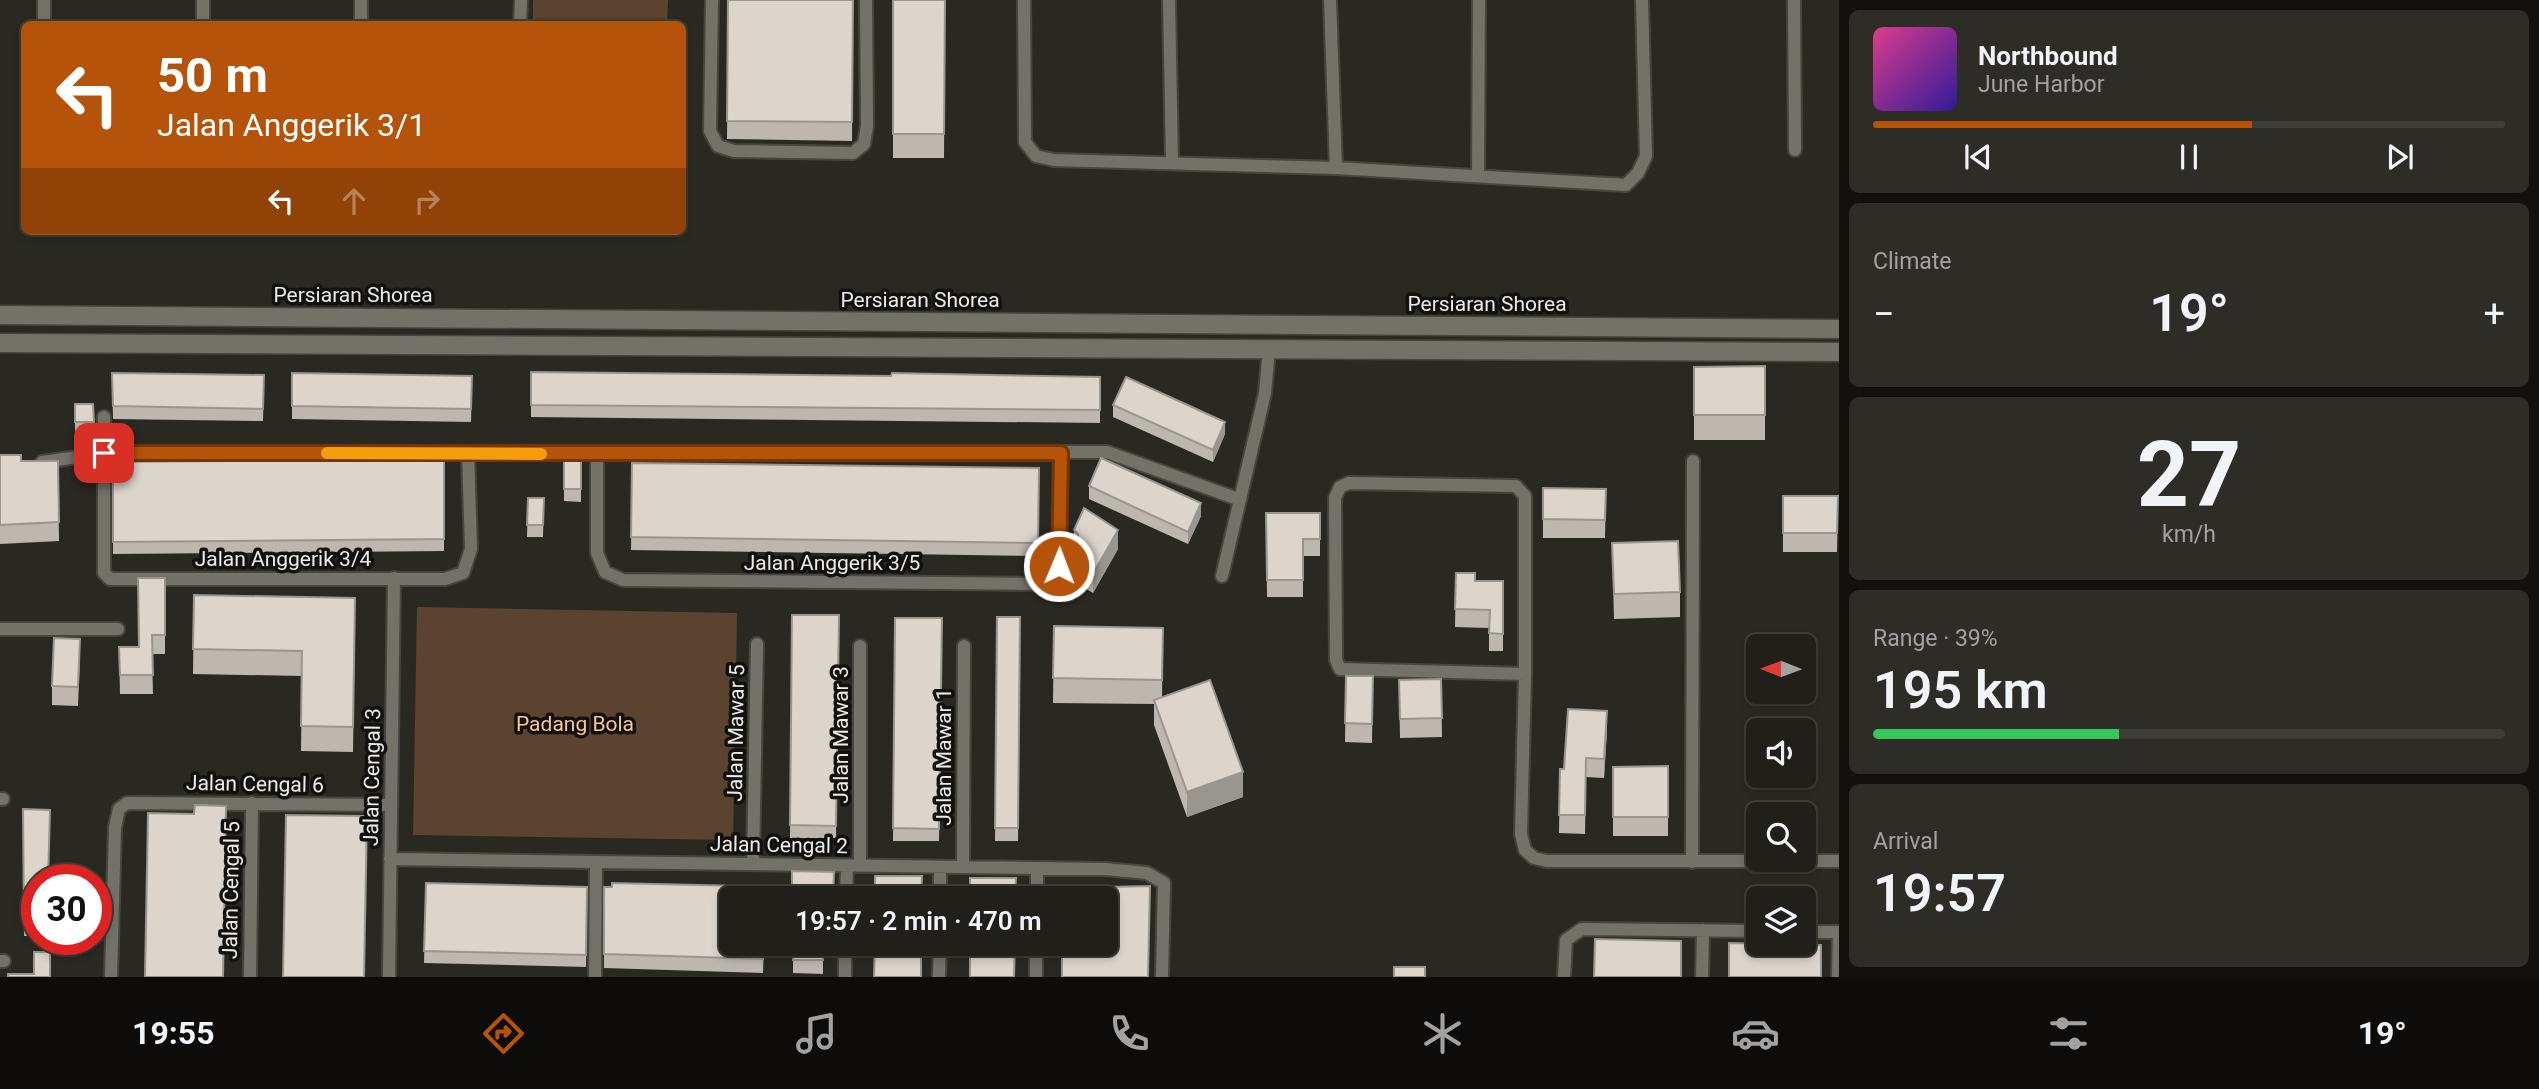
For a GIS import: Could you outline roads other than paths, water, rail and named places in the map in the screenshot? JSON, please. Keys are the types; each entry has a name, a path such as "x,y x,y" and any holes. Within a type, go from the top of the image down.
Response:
{"main road":[{"name":"Persiaran Shorea","path":"0,315 1839,329"},
{"path":"1798,329 1839,316"},
{"path":"1202,325 1259,337 1269,349"},
{"path":"1269,349 1277,341 1288,337 1325,332 1340,326"},
{"path":"1794,352 1839,341"},
{"path":"0,343 1839,352"}],"street":[{"path":"44,0 44,21"},
{"path":"202,21 203,0"},
{"path":"361,0 361,21"},
{"path":"520,21 521,0"},
{"path":"712,0 710,131 718,146 734,150 853,153 864,144 867,126 866,0"},
{"path":"1024,0 1025,142 1036,156 1054,160 1172,161 1478,175 1626,186 1638,173 1646,156 1642,0"},
{"path":"1170,0 1172,161"},
{"path":"1330,0 1336,168"},
{"path":"1478,175 1479,0"},
{"path":"1794,0 1795,150"},
{"path":"1222,576 1265,393 1269,349"},
{"name":"Jalan Anggerik 3/4","path":"104,417 104,573 110,579 445,579 463,573 471,549 468,454"},
{"path":"104,453 1107,452 1238,499"},
{"name":"Jalan Anggerik 3/5","path":"597,453 597,553 605,572 623,580 1041,584 1053,579 1059,566 1061,453"},
{"path":"27,463 60,462 85,456"},
{"path":"1692,862 1693,461"},
{"path":"1525,674 1340,669 1336,660 1335,498 1340,487 1363,483 1516,486 1522,490 1525,496 1525,674 1521,834 1525,850 1534,858 1548,861 1839,861"},
{"name":"Jalan Cengal 3","path":"389,977 394,578"},
{"path":"0,629 118,629"},
{"name":"Jalan Mawar 5","path":"753,864 757,644"},
{"name":"Jalan Mawar 3","path":"860,646 860,866"},
{"name":"Jalan Mawar 1","path":"962,867 964,646"},
{"name":"Jalan Cengal 6","path":"111,977 114,827 119,809 127,803 391,805"},
{"name":"Jalan Cengal 5","path":"250,977 251,803"},
{"name":"Jalan Cengal 2","path":"390,859 1037,868 1147,873 1164,883 1162,977"},
{"path":"595,977 596,862"},
{"path":"846,866 846,886"},
{"path":"940,867 940,886"},
{"path":"1037,868 1037,886"},
{"path":"1564,977 1566,940 1582,929 1746,931"},
{"path":"1702,977 1703,930"},
{"path":"1816,932 1839,932 1838,977"},
{"path":"845,956 845,977"},
{"path":"939,977 940,956"},
{"path":"1036,956 1036,977"}],"park label":[{"name":"Padang Bola","path":"575,724"}]}
